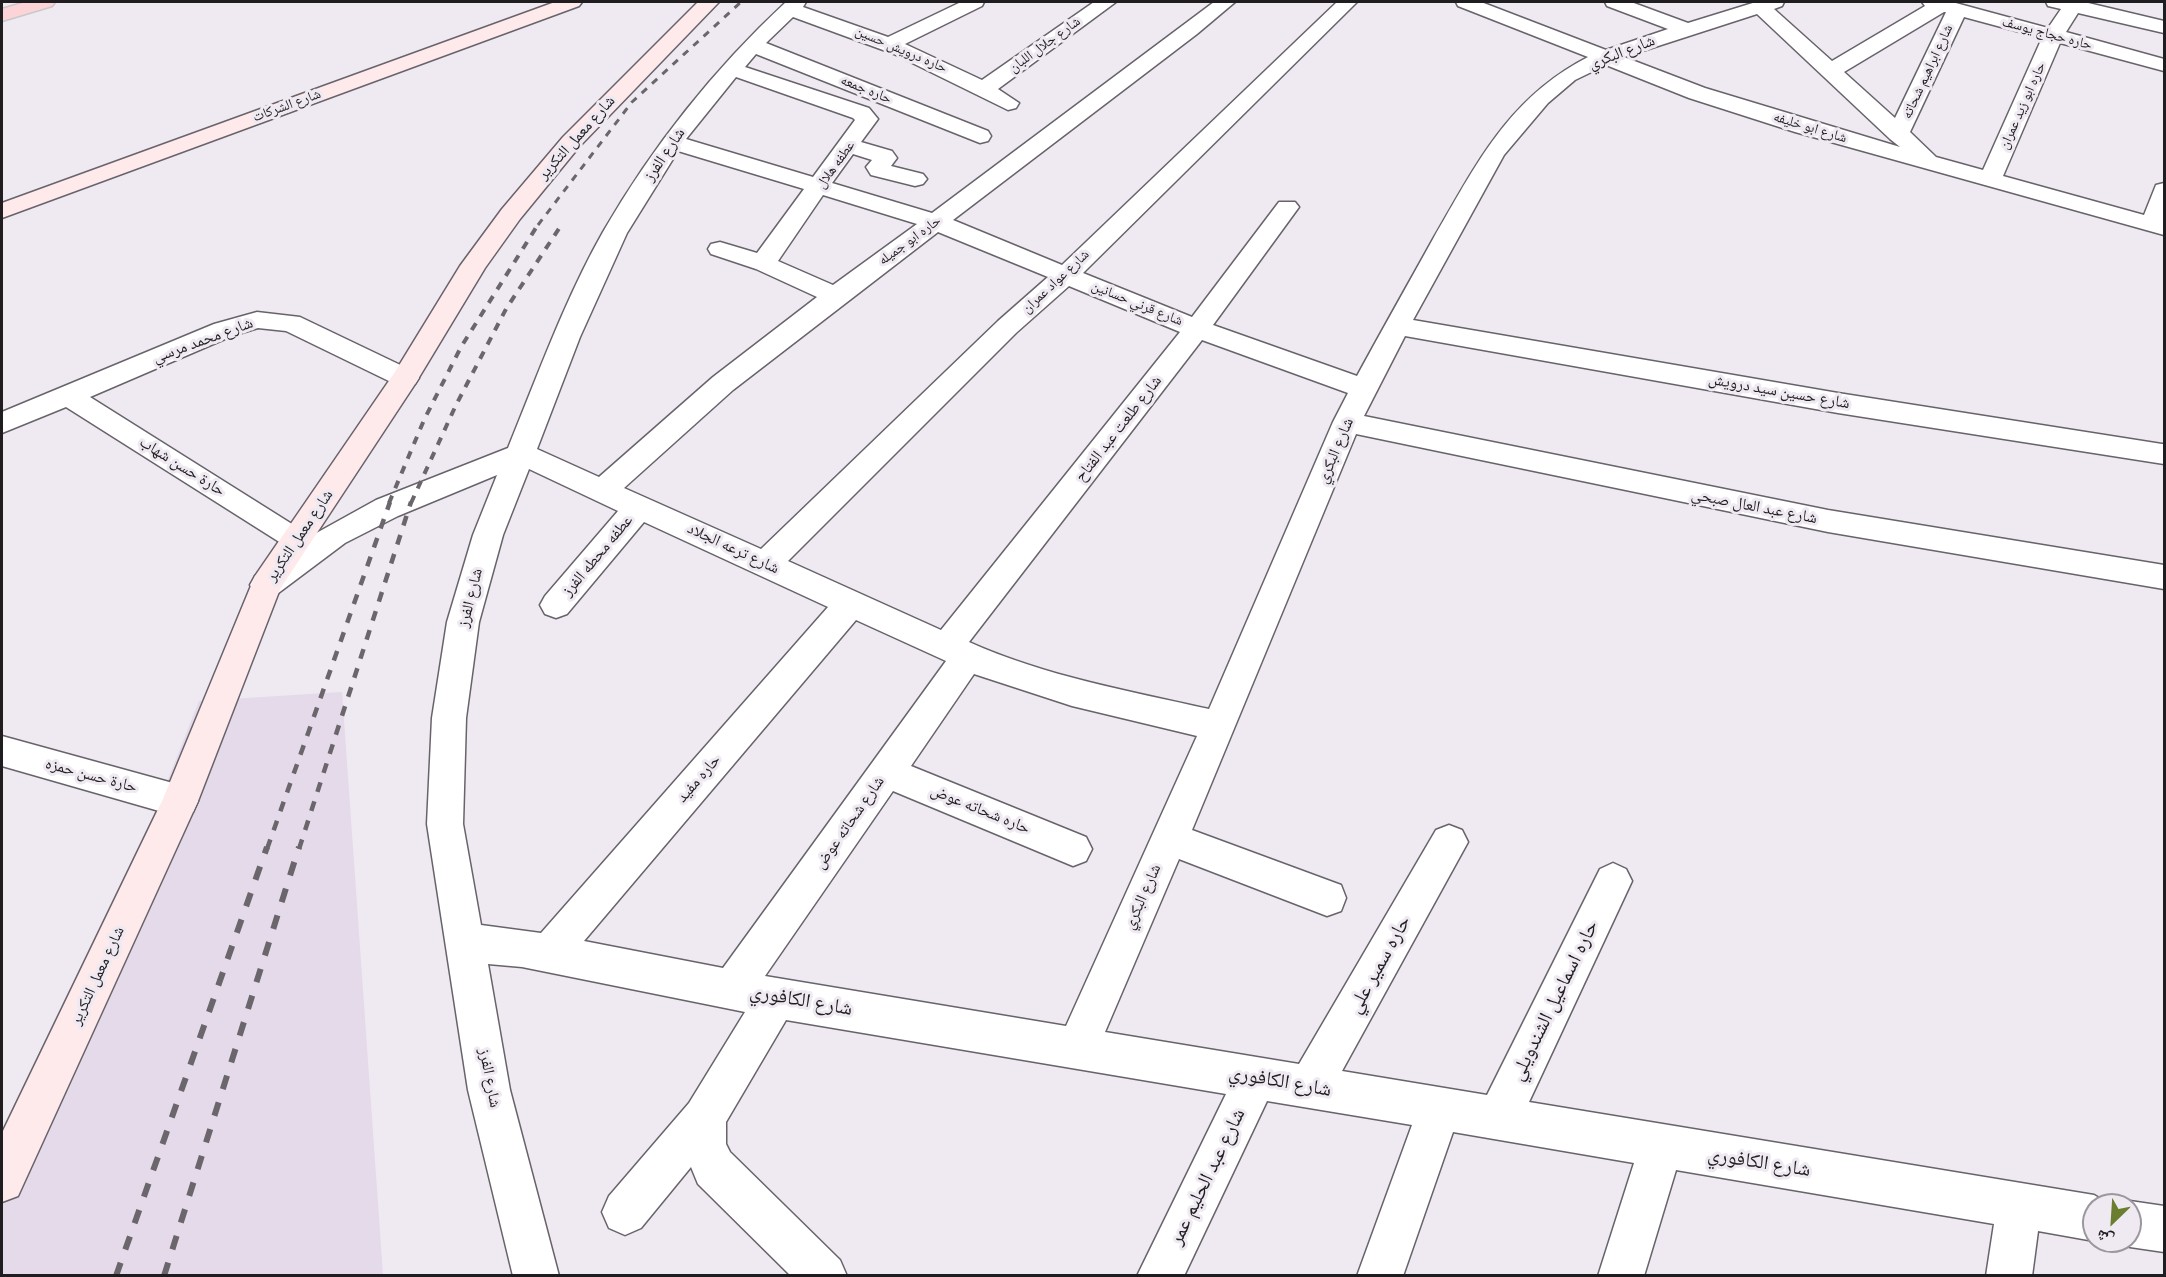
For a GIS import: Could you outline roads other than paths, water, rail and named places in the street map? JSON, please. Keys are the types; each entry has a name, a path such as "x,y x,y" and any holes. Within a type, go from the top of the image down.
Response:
{"main road":[{"path":"2,15 45,2"}],"street":[{"name":"شارع الشركات","path":"2,211 572,2"},
{"name":"شارع معمل التكرير","path":"2,1180 180,801 266,585 405,378 473,266 512,214 572,142 709,2"},
{"path":"890,44 975,2"},
{"name":"شارع جلال اللبان","path":"984,89 1106,2"},
{"name":"حاره ابو جميله","path":"603,491 665,431 762,349 936,222 1226,2"},
{"name":"شارع عواد عمران","path":"765,564 1007,327 1066,275 1348,2"},
{"name":"شارع ابو خليفه","path":"1465,2 1603,58 1718,100 1930,164 2159,227"},
{"path":"1502,16 1527,2"},
{"path":"1614,2 1685,29"},
{"path":"1717,2 1762,7 1930,164"},
{"path":"2067,3 2164,27"},
{"name":"حاره ابو زيد عمران","path":"1990,180 2067,3"},
{"name":"حاره درويش حسين","path":"793,5 890,44 1008,103"},
{"name":"شارع الفرز","path":"537,1275 489,1090 467,943 445,824 449,718 463,622 488,535 567,337 615,233 672,142 742,57 793,5"},
{"path":"1830,71 1943,5"},
{"name":"حاره حجاج يوسف","path":"1943,5 2164,65"},
{"name":"شارع ابراهيم شحاته","path":"1898,134 1943,5"},
{"name":"شارع البكري","path":"1077,1048 1219,726 1347,422 1397,326 1494,153 1540,98 1568,76 1603,58 1685,29 1762,7"},
{"name":"حاره جمعه","path":"742,57 980,136"},
{"name":"عطفه هلال","path":"742,57 861,113 865,116 866,123 765,259 765,264"},
{"name":"شارع قرني حسانين","path":"672,142 936,222 1197,329 1364,388"},
{"path":"849,146 884,156 886,158 878,167 879,170 915,179"},
{"path":"2159,227 2164,190"},
{"name":"شارع طلعت عبد الفتاح","path":"957,652 1287,207"},
{"path":"720,249 765,264 835,295"},
{"name":"شارع محمد مرسي","path":"2,423 223,330 257,320 291,323 405,378"},
{"name":"شارع حسين سيد درويش","path":"1397,326 1838,403 2162,454"},
{"name":"حارة حسن شهاب","path":"67,394 298,540"},
{"name":"شارع عبد العال صبحي","path":"1347,422 1828,521 2164,578"},
{"path":"266,585 334,535 387,508 510,458 521,456"},
{"name":"شارع ترعه الجلاد","path":"521,456 531,457 991,667 1072,692 1219,726"},
{"name":"عطفه محطه الفرز","path":"556,605 639,507"},
{"name":"حاره مفيد","path":"548,954 850,604"},
{"name":"شارع شحاته عوض","path":"732,989 887,772 957,652"},
{"name":"حارة حسن حمزه","path":"2,752 180,801"},
{"name":"حاره شحاته عوض","path":"887,772 1073,849"},
{"path":"1169,838 1327,898"},
{"name":"حاره سمير علي","path":"1310,1088 1449,842"},
{"name":"حاره اسماعيل الشندويلي","path":"1498,1120 1612,881"},
{"name":"شارع الكافوري","path":"467,943 522,948 776,998 1661,1148 2082,1216"},
{"path":"626,1212 704,1118 776,998"},
{"name":"شارع عبد الحليم عمر","path":"1160,1275 1256,1078"},
{"path":"1380,1275 1439,1109"},
{"path":"704,1118 704,1144 714,1168 824,1275"},
{"path":"1621,1275 1661,1148"},
{"path":"2009,1275 2019,1206"},
{"path":"2142,1226 2164,1229"}],"railway":[{"path":"538,225 632,102 741,2"},
{"path":"389,503 424,420 461,347 539,223"},
{"path":"411,503 456,405 506,309 562,224"},
{"path":"267,849 390,502"},
{"path":"299,849 411,502"},
{"path":"116,1276 267,847"},
{"path":"164,1276 299,847"}]}
